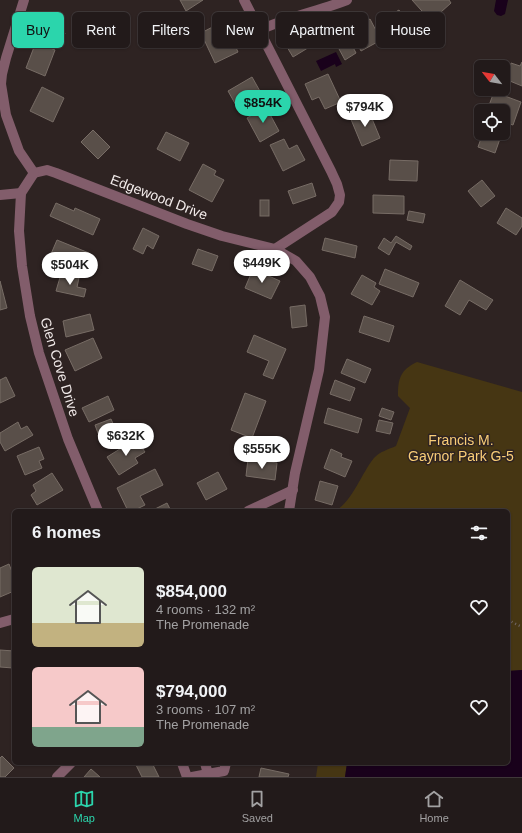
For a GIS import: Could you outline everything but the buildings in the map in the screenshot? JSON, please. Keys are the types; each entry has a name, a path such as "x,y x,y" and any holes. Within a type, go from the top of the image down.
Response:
{"street":[{"path":"0,195 21,193 34,173 19,152 6,115 1,84 6,58 24,0"},
{"path":"244,0 250,12"},
{"path":"268,26 347,0"},
{"path":"268,46 331,170 340,195 332,212 275,249"},
{"name":"Edgewood Drive","path":"34,173 47,170 187,224 222,236 275,249 296,261 310,277 320,296 325,317 319,370 295,473 289,509"},
{"name":"Glen Cove Drive","path":"21,193 19,231 22,266 30,316 39,353 68,439 97,509"},
{"path":"252,509 293,490"},
{"path":"0,623 12,620"},
{"path":"57,777 69,765"},
{"path":"183,765 187,777"},
{"path":"206,765 208,774"},
{"path":"192,777 225,770"}],"path":[{"path":"510,621 522,627"}],"green space":[{"name":"Francis M. Gaynor Park G-5","path":"417,362 522,392 522,670 510,671 510,509 338,509 351,495 374,458 381,452 396,446 410,408 398,396 399,385 401,376 411,365"},
{"path":"318,765 347,765 345,777 316,777"}],"shaded area":[{"path":"496,0 508,0 505,14 501,16 497,15 494,11"},
{"path":"336,52 342,64 336,67 335,64 321,71 316,61"},
{"path":"522,670 522,777 345,777 347,765 510,765 510,671"}]}
